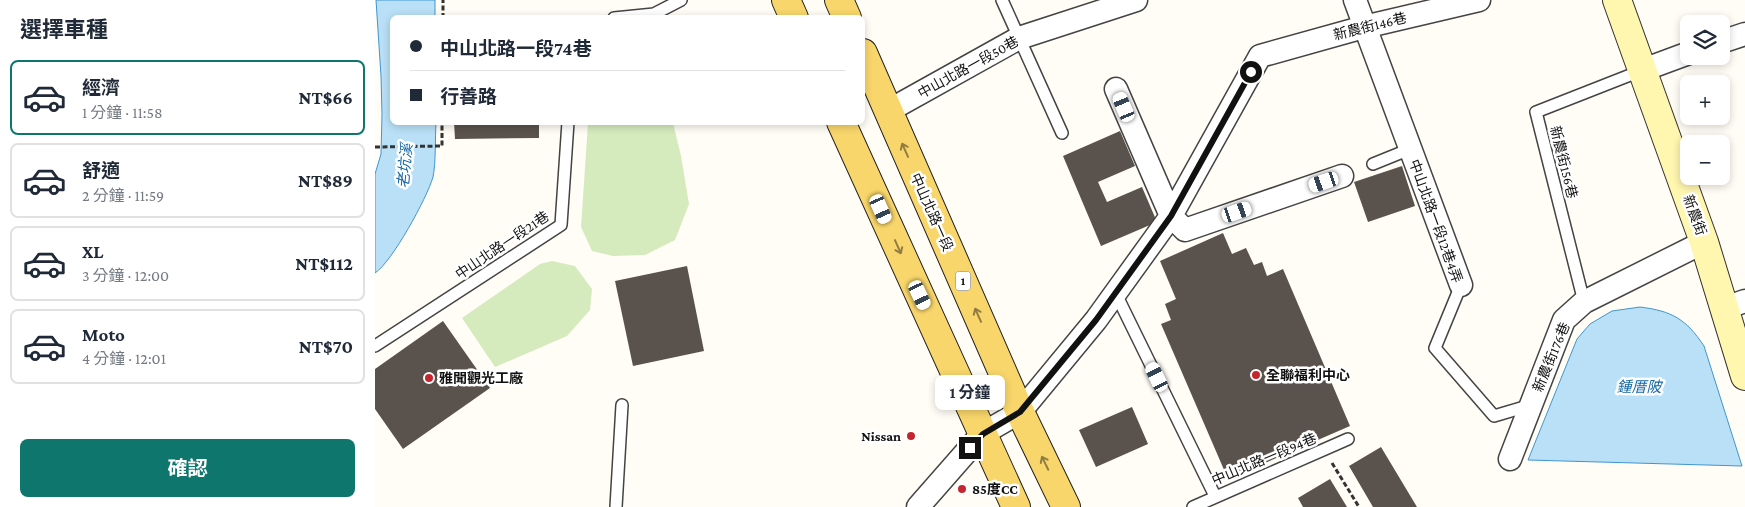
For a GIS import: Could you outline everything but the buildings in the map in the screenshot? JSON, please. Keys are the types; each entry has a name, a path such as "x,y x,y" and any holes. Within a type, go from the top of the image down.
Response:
{"main road":[{"path":"786,0 793,15"},
{"path":"839,0 846,15"},
{"name":"中山北路一段","path":"865,58 1020,412 1066,507"},
{"path":"842,125 1016,507"}],"street":[{"name":"中山北路一段12巷4弄","path":"1355,0 1461,285"},
{"name":"新農街146巷","path":"1171,216 1260,56 1364,27 1479,0"},
{"name":"新農街","path":"1617,0 1704,242 1735,304 1745,376"},
{"name":"中山北路一段50巷","path":"888,111 1019,38 1122,2"},
{"path":"1730,39 1745,34"},
{"path":"1643,70 1680,56"},
{"path":"1116,89 1171,216 1185,230 1342,176"},
{"path":"918,507 983,434 1020,412 1096,320 1171,216"},
{"name":"新農街176巷","path":"1510,460 1564,320 1584,302 1704,242"}],"lane":[{"path":"644,15 654,14 681,0"},
{"path":"1002,0 1062,133"},
{"name":"新農街156巷","path":"1584,302 1536,112 1643,70"},
{"name":"中山北路一段21巷","path":"375,346 561,225 567,125"},
{"path":"1373,164 1410,149"},
{"name":"中山北路一段12巷4弄","path":"1461,285 1435,348 1494,416 1531,405"},
{"path":"1115,292 1215,496"},
{"path":"616,507 622,405"},
{"name":"中山北路一段94巷","path":"1193,507 1348,439"}],"path":[{"path":"443,0 443,15"},
{"path":"377,147 442,146 442,125"},
{"path":"1335,468 1359,507"}],"green space":[{"path":"588,125 673,125 689,204 675,240 645,255 613,256 592,251 581,227"},
{"path":"552,261 575,266 592,289 590,310 567,336 495,367 462,318 540,264"}],"water":[{"name":"老坑溪","path":"376,0 435,0 435,15 390,15 390,125 436,125 435,158 433,177 416,214 390,256 375,273 375,174 381,154 381,76"},
{"name":"鍾厝陂","path":"1640,307 1661,311 1677,318 1691,329 1704,346 1742,466 1528,460 1577,339 1590,324 1612,311"}],"place":[{"name":"全聯福利中心","path":"1256,375"},
{"name":"雅聞觀光工廠","path":"429,378"},
{"name":"Nissan","path":"911,436"},
{"name":"85度CC","path":"962,489"}],"route":[{"path":"970,448 983,434 1020,412 1096,320 1171,216 1251,72"}]}
